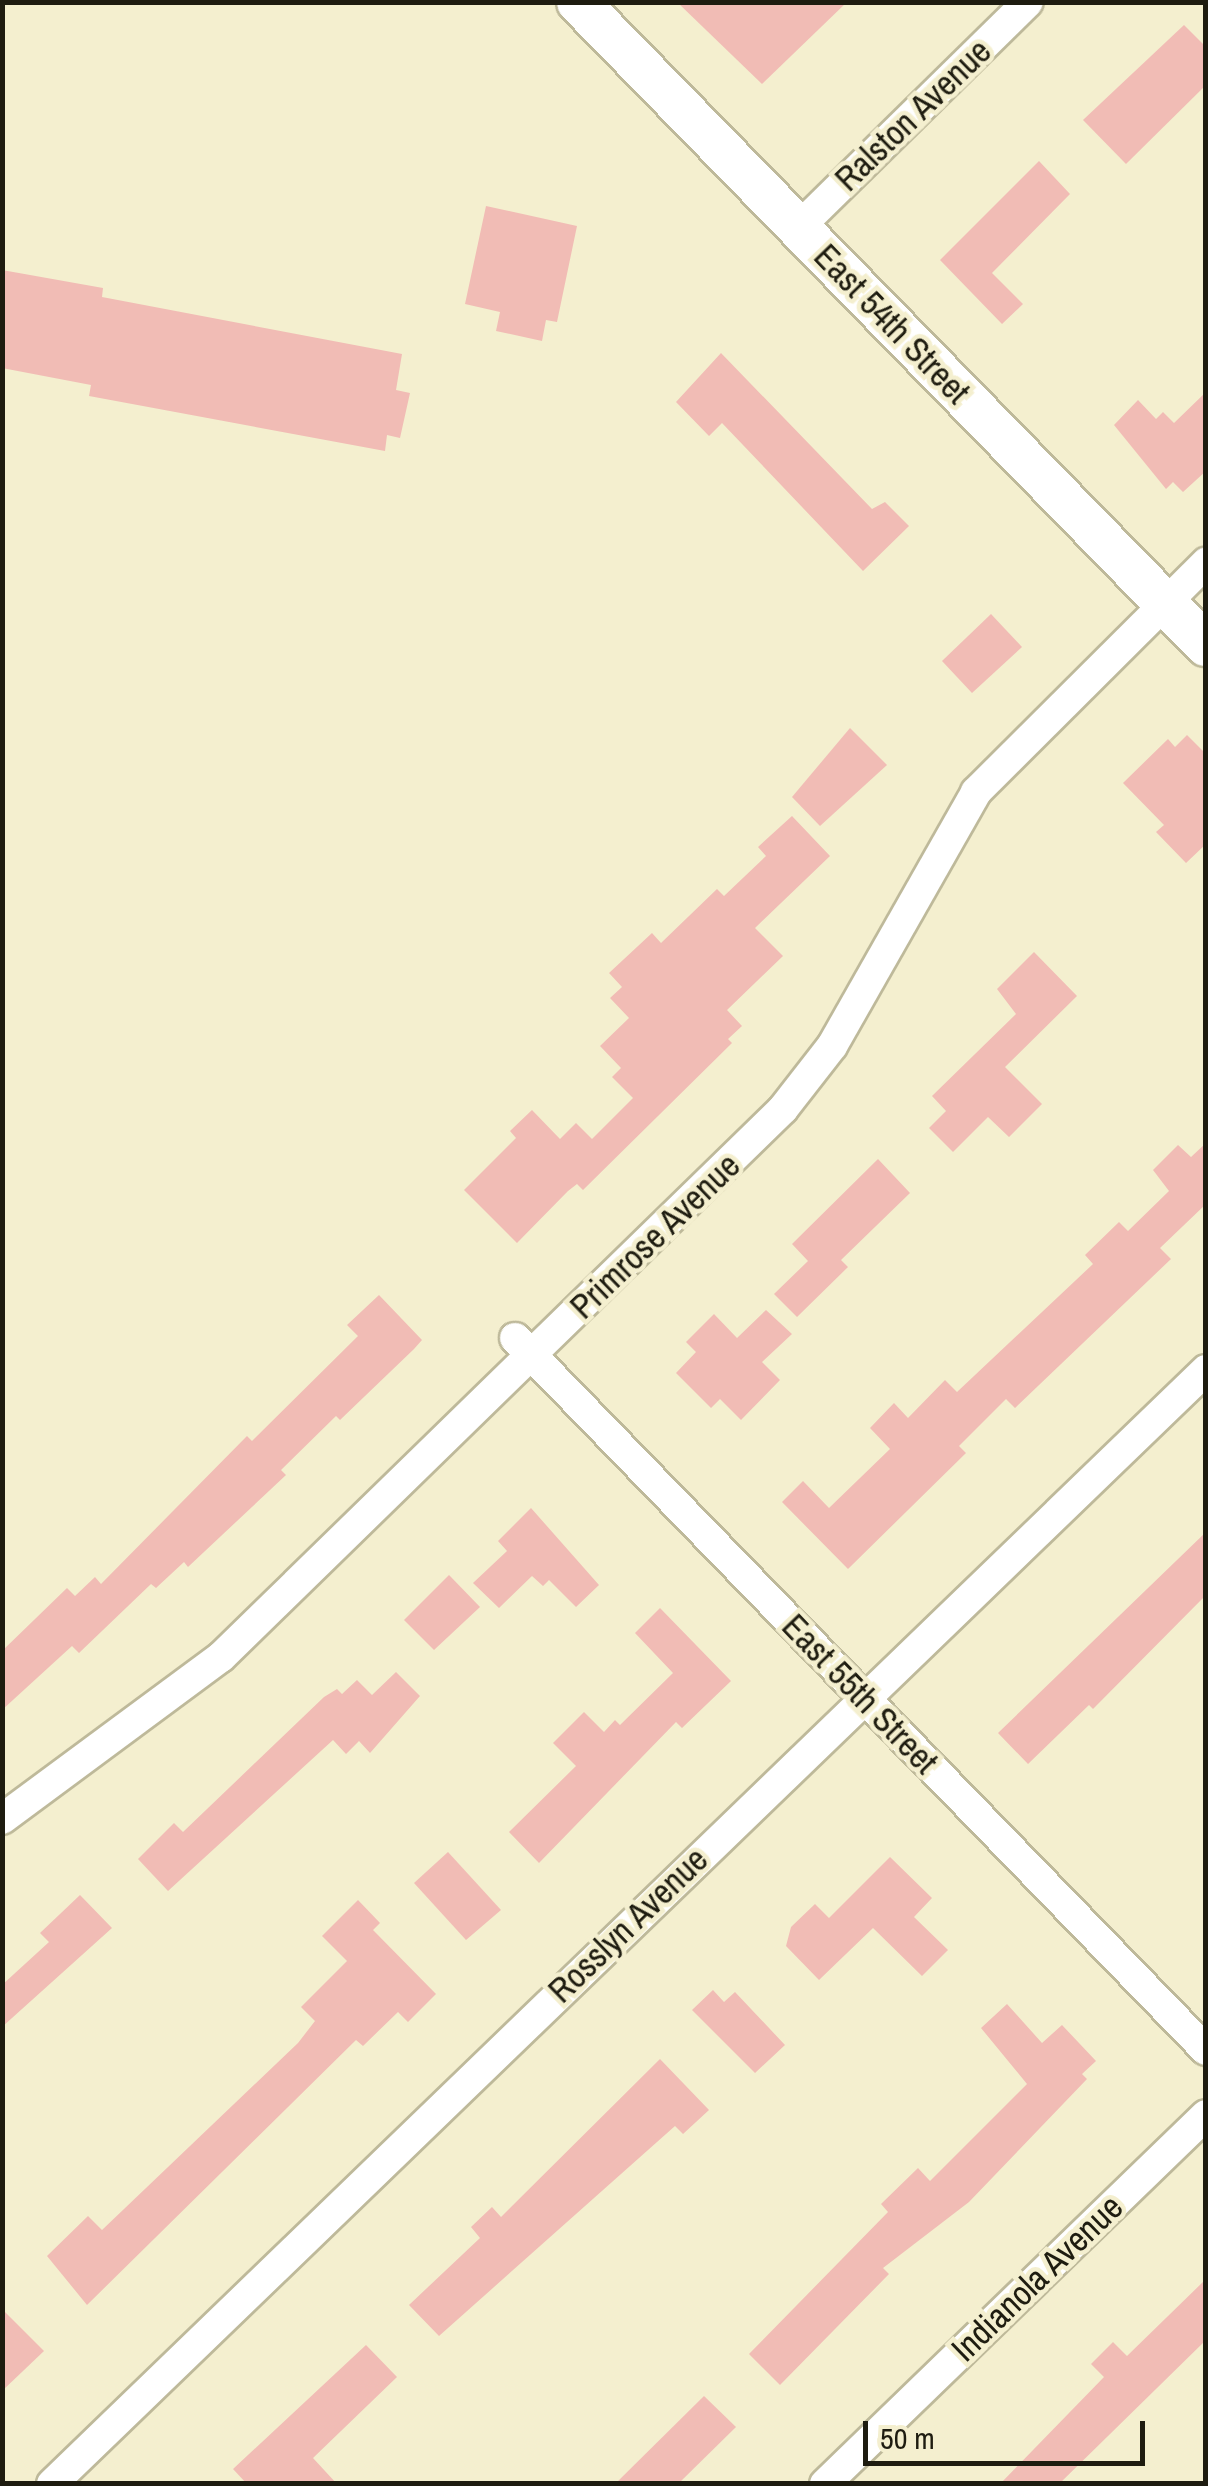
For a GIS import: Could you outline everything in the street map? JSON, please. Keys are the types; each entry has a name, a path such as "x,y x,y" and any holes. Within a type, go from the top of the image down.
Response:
{"street":[{"name":"East 54th Street","path":"578,2 1206,645"},
{"name":"Ralston Avenue","path":"798,228 1028,2"},
{"name":"Primrose Avenue","path":"2,1819 222,1656 523,1347 800,1090 976,792 1206,563"},
{"name":"East 55th Street","path":"523,1347 1206,2050"},
{"name":"Rosslyn Avenue","path":"52,2484 1206,1370"},
{"name":"Indianola Avenue","path":"825,2484 1206,2115"}],"building":[{"path":"677,2 847,2 762,84"},
{"path":"1184,25 1206,47 1206,85 1126,164 1083,120"},
{"path":"1039,161 1070,194 992,273 1023,304 1002,324 940,260"},
{"path":"486,206 577,226 557,322 546,320 542,341 496,331 500,312 465,304"},
{"path":"2,270 103,288 102,297 402,354 396,390 410,393 400,438 387,435 385,451 89,396 91,385 2,368"},
{"path":"721,353 872,509 885,502 909,526 863,571 722,423 709,436 676,402"},
{"path":"1206,392 1206,471 1183,492 1173,482 1166,489 1114,425 1138,400 1156,419 1163,412 1174,423"},
{"path":"991,614 1022,647 972,693 942,661"},
{"path":"850,728 887,765 820,826 792,797"},
{"path":"1187,735 1206,754 1206,844 1186,863 1156,832 1164,825 1123,783 1168,739 1175,747"},
{"path":"792,816 830,856 755,928 783,956 727,1010 742,1026 728,1039 732,1043 583,1190 577,1184 568,1191 517,1243 464,1190 516,1138 510,1131 532,1110 560,1139 576,1123 592,1139 633,1098 612,1077 621,1068 600,1046 629,1018 610,998 622,987 609,973 652,933 661,943 717,889 724,896 766,856 758,847"},
{"path":"1034,952 1077,996 1005,1067 1042,1104 1009,1137 988,1117 953,1152 929,1128 946,1111 932,1096 1016,1014 997,989"},
{"path":"1206,1143 1206,1204 1160,1248 1171,1259 1015,1408 1006,1399 959,1446 966,1453 848,1569 782,1502 803,1481 829,1508 890,1449 870,1428 894,1403 908,1418 945,1380 957,1392 1093,1264 1085,1255 1119,1222 1128,1231 1169,1191 1153,1170 1178,1145 1191,1157"},
{"path":"878,1159 910,1193 841,1260 848,1267 797,1317 774,1294 808,1261 792,1244"},
{"path":"379,1295 422,1340 414,1349 340,1420 336,1416 281,1470 286,1475 188,1567 184,1562 156,1588 151,1584 79,1653 72,1646 2,1710 2,1651 67,1588 75,1596 95,1577 101,1584 247,1436 252,1441 358,1336 347,1325"},
{"path":"766,1310 792,1334 762,1362 780,1380 741,1420 720,1399 711,1408 676,1373 696,1352 686,1342 714,1314 737,1338"},
{"path":"531,1508 599,1585 576,1607 549,1580 543,1586 532,1576 499,1608 473,1583 507,1551 498,1541"},
{"path":"1206,1532 1206,1595 1093,1709 1089,1705 1028,1764 998,1733"},
{"path":"449,1575 480,1607 434,1650 404,1620"},
{"path":"660,1608 731,1681 682,1728 676,1722 539,1863 509,1832 576,1766 553,1743 584,1712 604,1732 615,1720 620,1725 673,1673 635,1633"},
{"path":"396,1672 420,1696 370,1753 359,1741 346,1754 333,1740 168,1891 138,1859 174,1823 183,1832 324,1697 337,1689 342,1694 357,1680 372,1695"},
{"path":"448,1852 501,1910 466,1940 414,1883"},
{"path":"890,1857 932,1898 914,1917 948,1950 922,1976 873,1928 819,1980 786,1946 791,1927 815,1904 829,1918"},
{"path":"80,1895 112,1928 2,2027 2,1985 49,1942 40,1933"},
{"path":"358,1900 380,1923 373,1930 436,1994 408,2022 398,2012 363,2046 356,2040 87,2305 47,2256 88,2216 102,2230 298,2043 315,2021 301,2007 347,1961 322,1936"},
{"path":"713,1990 724,2002 735,1992 785,2045 755,2073 692,2010"},
{"path":"1007,2004 1042,2043 1062,2025 1096,2061 1082,2074 1087,2079 969,2202 883,2268 889,2274 780,2385 749,2354 888,2212 881,2204 918,2168 930,2181 1027,2084 981,2028"},
{"path":"660,2059 709,2110 683,2134 675,2126 439,2336 409,2305 480,2238 471,2227 492,2207 501,2217"},
{"path":"1206,2279 1206,2340 1059,2484 1000,2484 1104,2377 1091,2364 1113,2342 1127,2356"},
{"path":"2,2309 44,2351 2,2391"},
{"path":"366,2345 397,2377 313,2458 337,2484 247,2484 233,2469"},
{"path":"704,2396 736,2427 678,2484 615,2484"}]}
